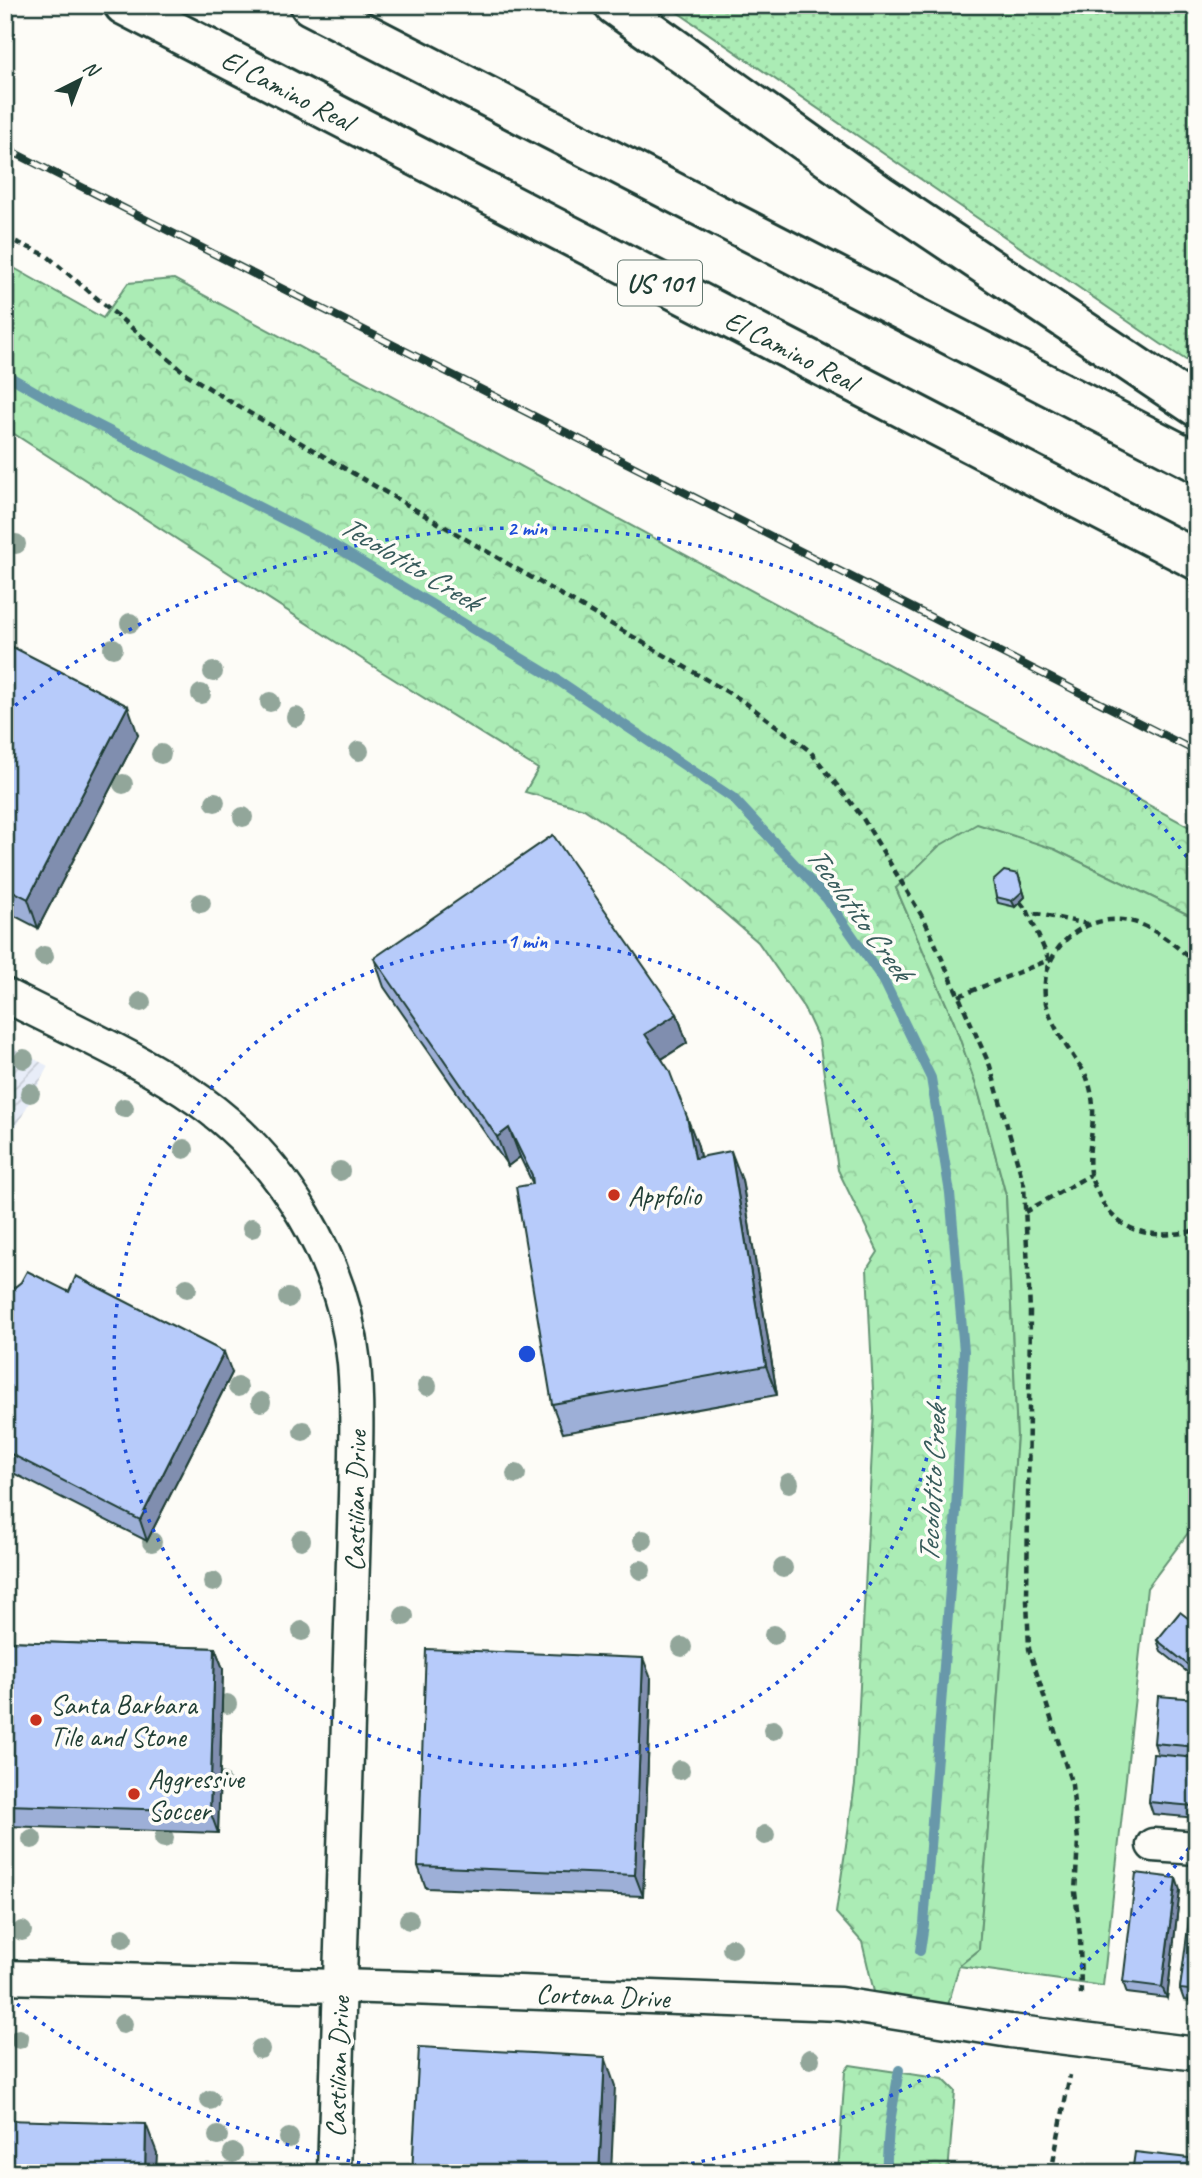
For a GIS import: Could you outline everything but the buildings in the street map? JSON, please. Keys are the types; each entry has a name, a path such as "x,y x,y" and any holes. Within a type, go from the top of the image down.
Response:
{"highway":[{"name":"El Camino Real","path":"124,5 1197,560"},
{"path":"310,5 1197,461"},
{"path":"614,5 879,194 1197,407"}],"street":[{"name":"Castilian Drive","path":"5,995 169,1080 238,1131 267,1163 299,1207 322,1250 347,1323 354,1362 356,1399 352,1660 344,1828 334,2173"},
{"path":"1153,1845 1197,1847"},
{"name":"Cortona Drive","path":"5,1977 840,2004 1010,2031 1197,2054"}],"path":[{"path":"5,237 46,256 185,373 743,701 810,751 862,817 926,921 990,1066 1024,1185 1030,1311 1027,1600 1029,1649 1072,1785 1078,1840 1074,1892 1080,1935 1081,1998"},
{"path":"1020,902 1028,912 1049,960"},
{"path":"1028,912 1088,925"},
{"path":"1197,963 1160,935 1132,922 1107,919 1088,925 1057,949 1049,960 1046,985 1046,1002 1054,1025 1086,1075 1092,1097 1095,1116 1090,1175 1100,1199 1112,1216 1130,1229 1148,1234 1174,1236 1197,1230"},
{"path":"959,996 1049,960"},
{"path":"1025,1212 1090,1175"},
{"path":"1051,2173 1070,2075"}],"shaded area":[{"path":"5,1044 48,1066 5,1149"}],"green space":[{"path":"667,5 1197,5 1197,367 1161,344"},
{"path":"5,263 103,318 128,283 174,279 1197,831 1197,919 1054,849 896,888 954,1022 979,1094 1006,1195 1017,1436 979,1950 959,1966 947,2009 875,1996 862,1942 836,1913 855,1784 874,1411 867,1269 878,1252 838,1170 819,1040 804,1008 758,942 667,864 584,809 525,792 538,769 379,670 5,428"},
{"path":"977,824 1054,849 1197,919 1197,1521 1147,1588 1103,1986 959,1966 979,1950 1017,1436 1006,1195 979,1094 954,1022 896,888 939,846"},
{"path":"850,2065 943,2079 955,2091 948,2173 838,2173 845,2071"}],"waterway":[{"name":"Tecolotito Creek","path":"5,374 66,409 328,542 556,679 733,798 826,898 884,981 931,1078 950,1193 964,1351 956,1511 920,1951"},
{"name":"Tecolotito Creek","path":"886,2173 889,2128 899,2070"}],"railway":[{"path":"5,148 1197,752"}],"place":[{"name":"Appfolio","path":"614,1195"},
{"name":"Santa Barbara Tile and Stone","path":"36,1720"},
{"name":"Aggressive Soccer","path":"134,1794"}]}
